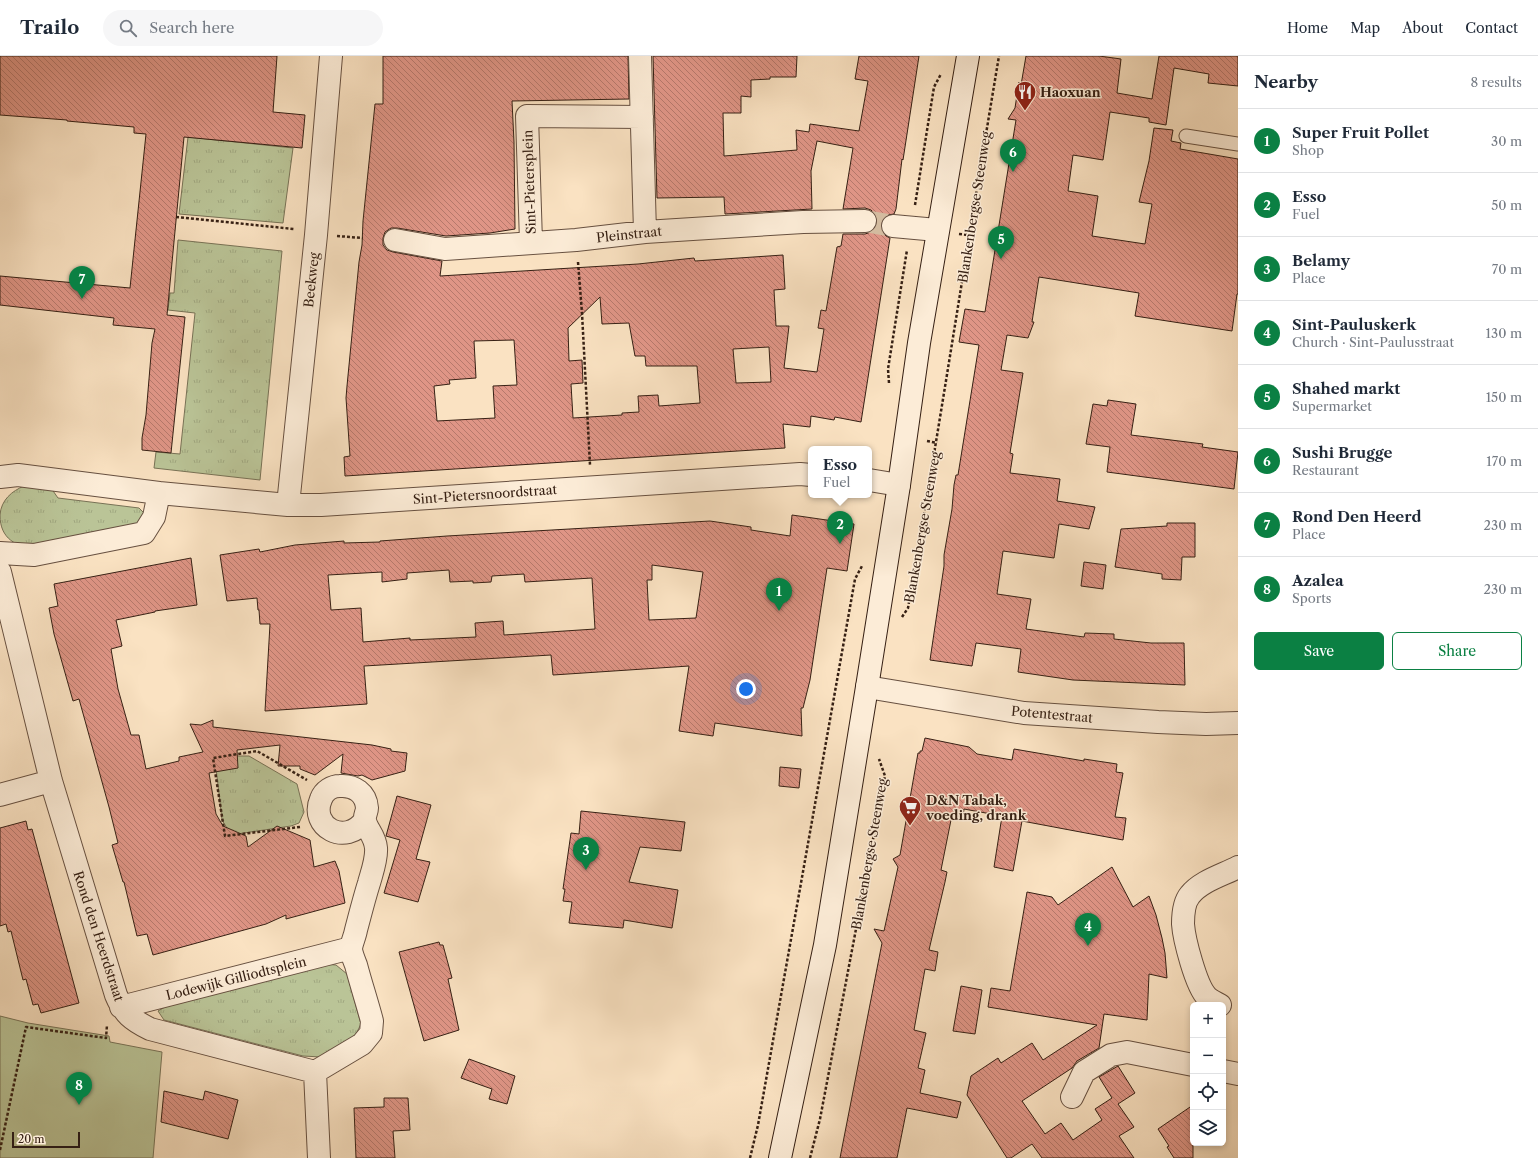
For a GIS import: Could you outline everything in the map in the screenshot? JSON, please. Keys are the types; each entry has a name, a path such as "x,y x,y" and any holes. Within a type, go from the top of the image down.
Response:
{"street":[{"name":"Beekweg","path":"288,504 316,231 331,56"},
{"path":"640,56 645,232"},
{"path":"780,1158 825,945 899,485 937,230 968,56"},
{"name":"Sint-Pietersplein","path":"531,242 527,116 642,117"},
{"name":"Pleinstraat","path":"395,240 445,249 576,240 645,232 803,222 865,221"},
{"path":"902,226 937,230"},
{"name":"Sint-Pietersnoordstraat","path":"0,477 18,475 160,493 288,504 321,505 800,474 808,475"},
{"path":"872,480 899,485"},
{"path":"0,552 34,555 144,533 154,517 160,493"},
{"name":"Rond den Heerdstraat","path":"0,572 51,781 114,988 124,1011 139,1024 150,1028 315,1072"},
{"name":"Potentestraat","path":"867,687 1024,713 1158,722 1206,724 1238,723"},
{"path":"0,795 51,781"},
{"path":"339,786 350,786 357,789 366,800 367,809 365,820 360,827 350,832 342,833 333,831 324,824 321,818 319,806 324,794 331,788 339,786"},
{"path":"318,1158 315,1072 362,1044 371,1033 372,1021 351,948 376,850 374,838 365,820"},
{"path":"1215,1002 1207,997 1198,981 1189,954 1183,925 1184,909 1189,895 1201,886 1238,867"},
{"name":"Lodewijk Gilliodtsplein","path":"124,1011 351,948"},
{"path":"1226,1007 1238,1010"},
{"path":"1072,1097 1084,1072 1111,1055 1127,1052 1190,1064"},
{"path":"1226,1072 1238,1074"}],"lane":[{"path":"1186,136 1238,144"}],"path":[{"name":"Blankenbergse Steenweg","path":"900,620 908,608 936,443 968,235 999,56"},
{"path":"890,390 888,369 902,226 934,87 943,69"},
{"path":"176,217 316,231"},
{"path":"576,240 582,313 591,487"},
{"path":"750,1158 767,1078 855,579 865,560"},
{"path":"321,818 305,826 225,836 213,758 257,751 303,777 324,794"},
{"name":"Blankenbergse Steenweg","path":"810,1158 821,1111 885,776 878,753"},
{"path":"0,1150 26,1027 106,1038 106,1025 124,1011"}],"green space":[{"path":"188,137 293,148 283,223 179,214"},
{"path":"178,240 282,251 260,480 154,468 156,452 180,454 195,313 168,310 170,293 174,293"},
{"path":"24,486 51,488 58,498 139,508 144,513 145,522 44,549 30,548 16,544 6,536 1,523 0,515 2,505 11,493"},
{"path":"226,756 249,756 297,784 304,812 299,823 291,826 237,834 227,828 222,820 216,768"},
{"path":"323,964 336,965 347,974 361,1024 355,1036 321,1057 303,1056 164,1020 158,1011 165,1007"},
{"path":"0,1016 28,1023 109,1036 110,1042 162,1052 153,1158 0,1158"}],"building":[{"path":"0,56 277,56 273,112 305,115 302,148 184,137 167,315 185,317 171,453 142,450 152,343 155,329 113,325 114,318 0,305 0,276 130,288 146,134 134,133 134,127 0,115"},
{"path":"383,56 628,56 629,99 512,101 515,229 490,233 446,236 391,228 385,232 383,245 387,250 393,252 442,261 440,276 638,264 694,258 695,261 783,255 785,289 774,290 776,326 789,326 784,368 817,372 824,329 818,328 821,310 826,311 837,247 841,246 843,234 865,234 871,232 876,227 877,221 875,214 871,210 865,208 843,209 853,148 817,141 811,171 812,209 725,214 724,197 657,198 653,56 797,56 796,77 770,77 770,79 751,80 751,97 741,96 741,113 723,113 724,156 797,150 796,130 809,132 810,124 859,131 868,81 855,79 859,56 919,56 903,160 902,159 896,209 894,214 888,215 883,219 881,224 882,232 890,238 861,422 835,417 834,420 811,416 810,427 783,424 785,448 345,476 344,457 350,456 346,398 359,262 362,245 363,221 375,104 383,104","holes":["600,297 602,324 629,323 635,356 645,356 646,366 697,366 700,403 659,406 658,395 638,396 639,412 622,413 622,415 573,418 571,384 583,383 582,360 569,361 568,328","514,340 517,385 493,386 495,418 437,421 434,386 450,384 449,380 476,378 474,341","769,347 771,382 736,383 733,349"]},
{"path":"1026,56 1099,56 1121,59 1117,93 1152,99 1159,56 1238,56 1238,86 1208,83 1209,74 1174,68 1166,125 1149,122 1149,118 1110,112 1103,160 1073,155 1068,191 1098,196 1092,236 1145,244 1152,204 1139,202 1149,161 1154,128 1173,130 1171,141 1181,143 1180,149 1238,159 1238,294 1232,331 1135,316 1139,293 1039,277 1032,322 1034,322 1028,338 1007,335 1001,370 1023,373 1010,453 1013,454 1010,473 1060,479 1057,501 1095,507 1089,529 1059,524 1054,558 1003,551 997,594 1031,599 1026,629 1084,637 1085,633 1114,634 1114,639 1151,643 1184,643 1185,685 1073,680 1018,672 1021,649 976,643 972,666 930,660 944,566 944,555 952,509 954,485 956,475 958,475 979,345 959,342 965,309 985,312 1016,120 1008,119 1015,108 1019,82 1021,85"},
{"path":"1108,400 1136,404 1131,435 1203,444 1202,447 1238,452 1234,489 1107,472 1110,447 1086,444 1093,404 1107,406"},
{"path":"792,515 854,524 847,571 827,568 810,680 803,708 801,708 802,736 715,723 713,736 679,731 689,666 553,675 551,655 364,666 367,704 265,711 270,624 260,624 257,598 227,601 220,555 259,549 260,552 295,545 344,541 344,543 380,542 447,536 710,521 751,527 751,530 790,536","holes":["652,565 703,572 696,618 649,620 647,580 652,580","449,570 450,582 491,582 492,576 524,574 525,582 592,578 595,629 504,635 503,621 475,623 476,637 410,640 410,638 363,642 361,608 331,610 328,575 382,572 382,582 407,579 407,573"]},
{"path":"1167,523 1195,523 1195,557 1182,557 1181,580 1162,579 1162,574 1115,567 1121,529 1167,526"},
{"path":"191,558 197,605 155,611 116,620 122,646 111,649 118,689 131,735 139,735 146,769 179,761 179,757 203,752 190,724 201,725 213,720 213,727 372,745 391,749 391,751 407,753 405,771 372,780 362,775 358,776 341,773 343,754 315,775 300,769 300,766 278,766 280,745 237,750 238,768 209,773 216,814 223,826 246,836 248,847 277,826 310,840 314,867 335,861 339,871 345,903 286,919 286,915 266,924 153,955 147,934 137,936 124,882 112,845 118,843 109,807 79,699 73,701 54,634 49,608 58,606 54,584"},
{"path":"1084,562 1106,565 1103,589 1081,586"},
{"path":"925,738 969,747 977,754 1012,760 1014,749 1084,761 1084,759 1117,764 1116,772 1123,773 1115,817 1126,818 1123,840 1022,821 1013,871 994,867 1002,816 964,809 963,817 952,815 941,870 947,872 929,950 938,952 935,971 925,969 914,1030 926,1033 918,1068 925,1070 920,1093 961,1102 957,1118 907,1108 897,1158 840,1158 882,943 874,929 884,931 898,867 893,859 900,855 918,753 922,751"},
{"path":"780,767 801,769 799,788 779,786"},
{"path":"397,796 431,805 416,859 430,862 418,902 384,893 400,840 386,836"},
{"path":"581,811 685,822 681,851 640,847 629,882 678,890 672,928 624,920 623,928 569,923 572,902 563,901 565,889 563,889 571,833 579,834"},
{"path":"26,821 28,830 32,829 79,1003 41,1013 38,1004 33,1005 26,979 23,980 11,931 8,932 6,924 0,926 0,828"},
{"path":"1112,867 1133,907 1149,896 1162,938 1167,978 1149,974 1147,1020 1104,1014 1099,1048 1077,1061 1072,1068 1022,1101 1045,1134 1061,1123 1073,1140 1102,1120 1095,1109 1112,1098 1099,1077 1118,1066 1135,1093 1118,1104 1134,1127 1119,1136 1134,1158 1042,1158 1032,1144 1011,1158 1007,1158 967,1095 971,1076 998,1058 1001,1063 1032,1043 1043,1060 1097,1025 988,1007 991,988 1010,991 1027,892 1052,897 1058,905"},
{"path":"439,942 440,945 443,945 452,978 448,979 459,1030 424,1041 399,952"},
{"path":"961,986 982,990 975,1034 953,1031"},
{"path":"469,1059 515,1076 507,1104 489,1099 492,1089 461,1078"},
{"path":"164,1091 203,1100 205,1091 238,1100 228,1139 161,1122"},
{"path":"384,1098 408,1098 410,1130 393,1131 395,1158 356,1158 354,1108 384,1107"},
{"path":"1190,1107 1190,1146 1193,1146 1193,1158 1174,1158 1167,1147 1169,1146 1158,1129"}],"tunnel":[{"path":"865,221 893,226"}],"place":[{"name":"Haoxuan","path":"1025,112"},
{"name":"Sushi Brugge","path":"1013,172"},
{"name":"Shahed markt","path":"1001,259"},
{"name":"Rond Den Heerd","path":"82,299"},
{"name":"Esso","path":"840,544"},
{"name":"Super Fruit Pollet","path":"779,611"},
{"name":"D&N Tabak, voeding, drank","path":"910,826"},
{"name":"Belamy","path":"586,870"},
{"name":"Sint-Pauluskerk","path":"1088,946"},
{"name":"Azalea","path":"79,1105"}]}
